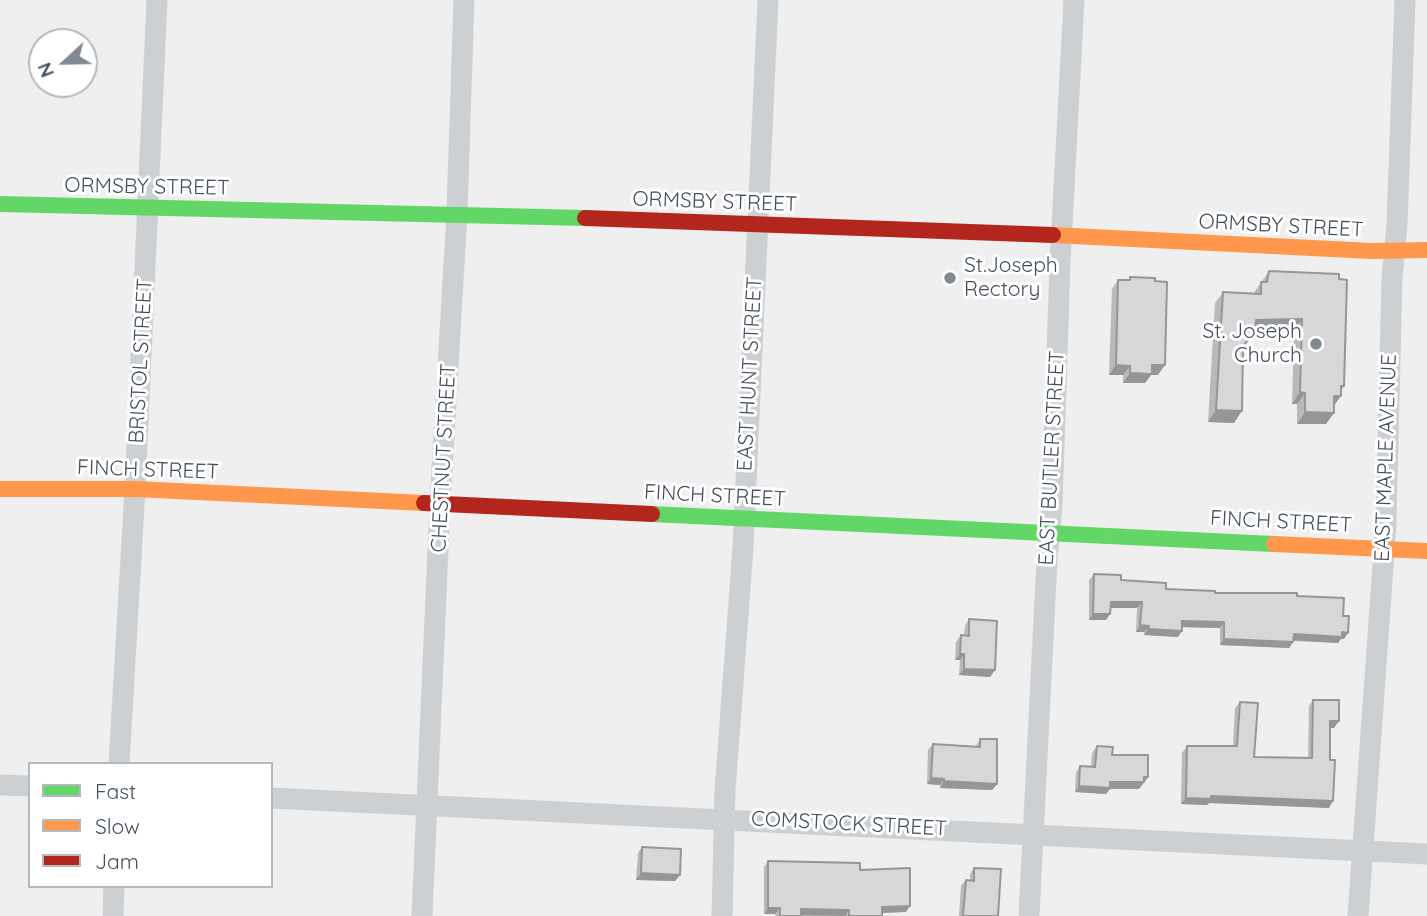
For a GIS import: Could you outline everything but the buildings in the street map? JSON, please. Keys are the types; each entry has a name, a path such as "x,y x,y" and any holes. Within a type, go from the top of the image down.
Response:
{"street":[{"name":"BRISTOL STREET","path":"119,762 149,208 157,0"},
{"name":"CHESTNUT STREET","path":"422,916 440,503 457,213 464,0"},
{"name":"EAST HUNT STREET","path":"722,916 724,818 743,547 768,0"},
{"name":"EAST BUTLER STREET","path":"1029,916 1052,506 1074,0"},
{"name":"EAST MAPLE AVENUE","path":"1358,916 1386,524 1392,278 1405,0"},
{"name":"ORMSBY STREET","path":"0,204 457,213 1395,251 1427,250"},
{"name":"FINCH STREET","path":"0,489 135,489 1427,551"},
{"path":"0,785 28,786"},
{"name":"COMSTOCK STREET","path":"273,798 1427,854"},
{"path":"113,916 114,888"}],"traffic: fast":[{"path":"0,204 585,218"},
{"path":"652,514 1274,544"}],"traffic: slow":[{"path":"1053,235 1372,251 1427,250"},
{"path":"0,489 135,489 424,503"},
{"path":"1274,544 1427,551"}],"traffic: jam":[{"path":"585,218 1053,235"},
{"path":"424,503 652,514"}],"place":[{"name":"St.Joseph Rectory","path":"950,278"},
{"name":"St. Joseph Church","path":"1316,344"}]}
